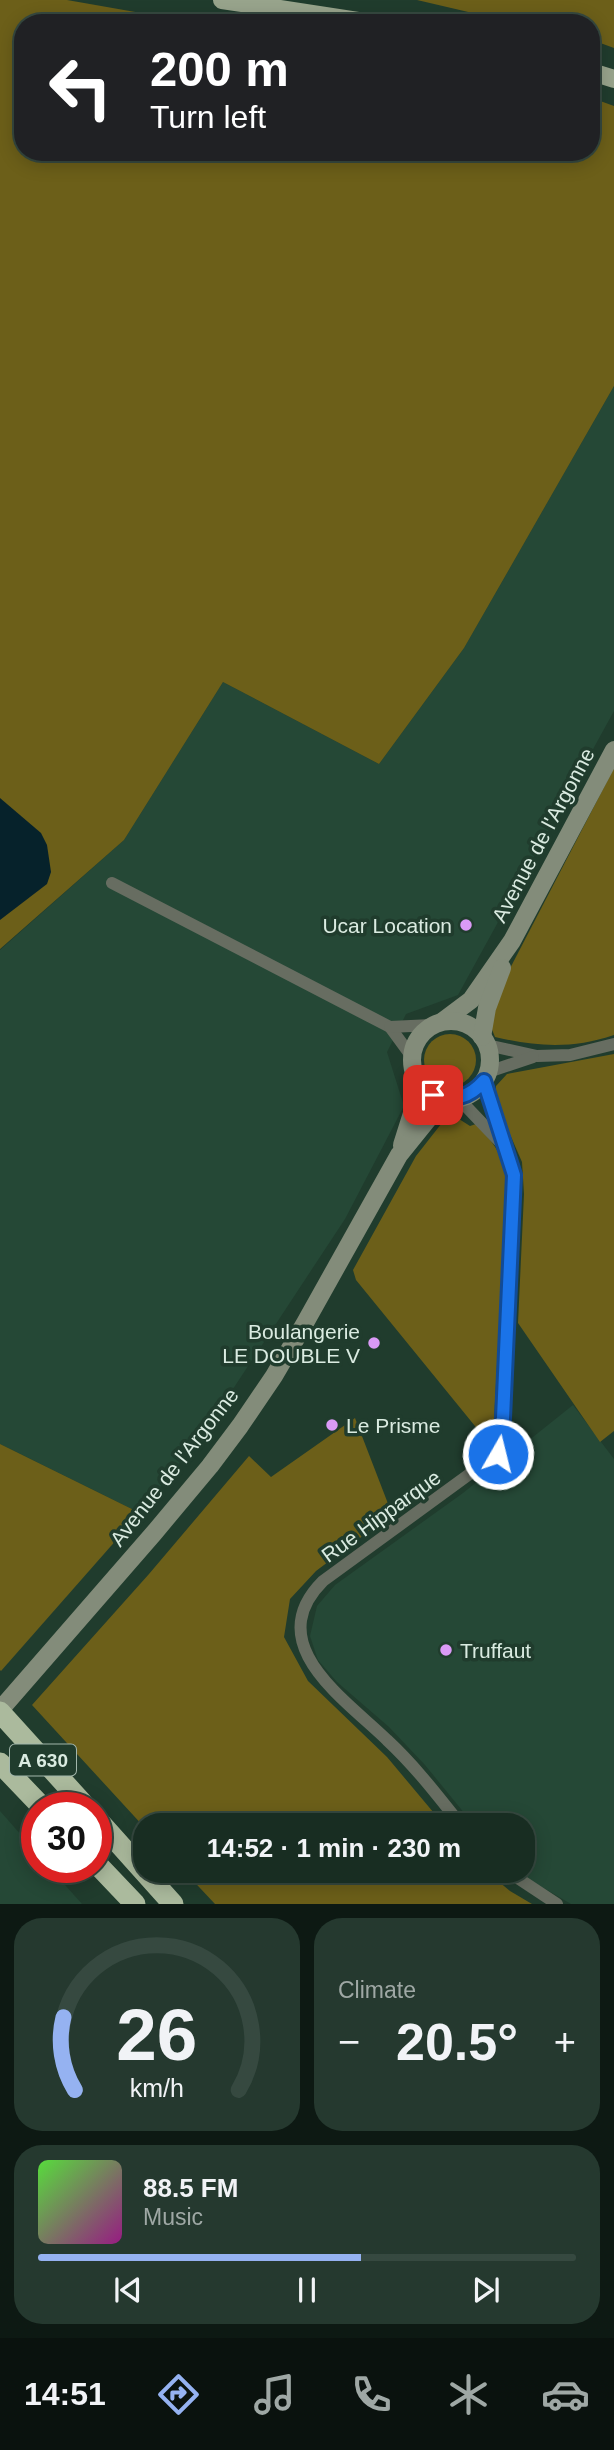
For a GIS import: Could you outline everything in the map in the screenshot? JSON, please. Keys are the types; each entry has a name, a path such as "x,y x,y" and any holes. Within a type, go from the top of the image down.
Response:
{"highway":[{"name":"A 630","path":"0,1711 73,1792"},
{"name":"A 630","path":"0,1763 28,1792"},
{"path":"112,1836 173,1904"},
{"path":"112,1880 135,1904"}],"main road":[{"path":"222,0 313,14"},
{"name":"Avenue de l'Argonne","path":"438,1023 471,1000 512,941 614,750"},
{"name":"Avenue de l'Argonne","path":"485,1041 487,1009 512,941"},
{"path":"438,1023 465,1023 485,1041 490,1063 486,1076 468,1095 452,1098 433,1095 415,1077 412,1056 416,1041 438,1023"},
{"name":"Avenue de l'Argonne","path":"0,1711 154,1533 240,1426 300,1332 399,1155 414,1107 415,1077"},
{"name":"Avenue de l'Argonne","path":"399,1155 452,1098"}],"street":[{"path":"112,883 390,1027 412,1056"},
{"path":"390,1027 438,1023"},
{"path":"485,1041 537,1056 570,1055 614,1044"},
{"path":"486,1076 537,1056"},
{"name":"Rue Hipparque","path":"451,1813 418,1771 332,1690 315,1669 302,1644 301,1625 306,1606 323,1581 498,1454 502,1440 514,1175 486,1076"},
{"name":"Rue Hipparque","path":"452,1098 475,1113 506,1148"},
{"path":"525,1883 557,1904"}],"shaded area":[{"path":"0,0 67,0 147,14 14,14 14,161 600,161 600,101 614,106 614,386 464,648 379,764 223,682 124,840 0,949"},
{"path":"417,0 614,0 614,48 600,43 600,14 477,14"},
{"path":"614,386 614,711 458,995 406,1014 387,1052 404,1106 345,1219 208,1427 140,1513 0,1444 0,950 124,840 223,682 379,764 464,648"},
{"path":"614,768 614,1035 584,1043 555,1045 495,1037 489,1022 506,976"},
{"path":"450,1034 469,1041 476,1060 469,1079 450,1086 431,1079 424,1060 431,1041"},
{"path":"614,1054 614,1431 600,1442 518,1323 524,1194 522,1162 496,1100 496,1086 507,1074"},
{"path":"445,1119 459,1119 470,1126 476,1124 498,1151 506,1174 493,1438 488,1442 356,1280 353,1270 416,1156"},
{"path":"573,1405 614,1459 614,1904 571,1904 535,1883 535,1813 464,1813 389,1727 337,1682 318,1660 310,1636 317,1606 335,1585 463,1493"},
{"path":"355,1418 392,1514 316,1571 290,1599 284,1637 308,1681 387,1757 434,1813 133,1815 32,1705 149,1574 249,1456 271,1477"},
{"path":"0,1444 140,1513 1,1671 0,1670"},
{"path":"0,1811 21,1835 21,1883 63,1883 82,1904 0,1904"},
{"path":"195,1883 500,1883 532,1904 215,1904"}],"water":[{"path":"0,798 41,833 47,845 51,872 47,884 0,920"}],"place":[{"name":"Ucar Location","path":"466,925"},
{"name":"Boulangerie LE DOUBLE V","path":"374,1343"},
{"name":"Le Prisme","path":"332,1425"},
{"name":"Truffaut","path":"446,1650"}],"route":[{"path":"433,1095 458,1098 468,1095 484,1081 514,1175 502,1440 498,1454"}]}
